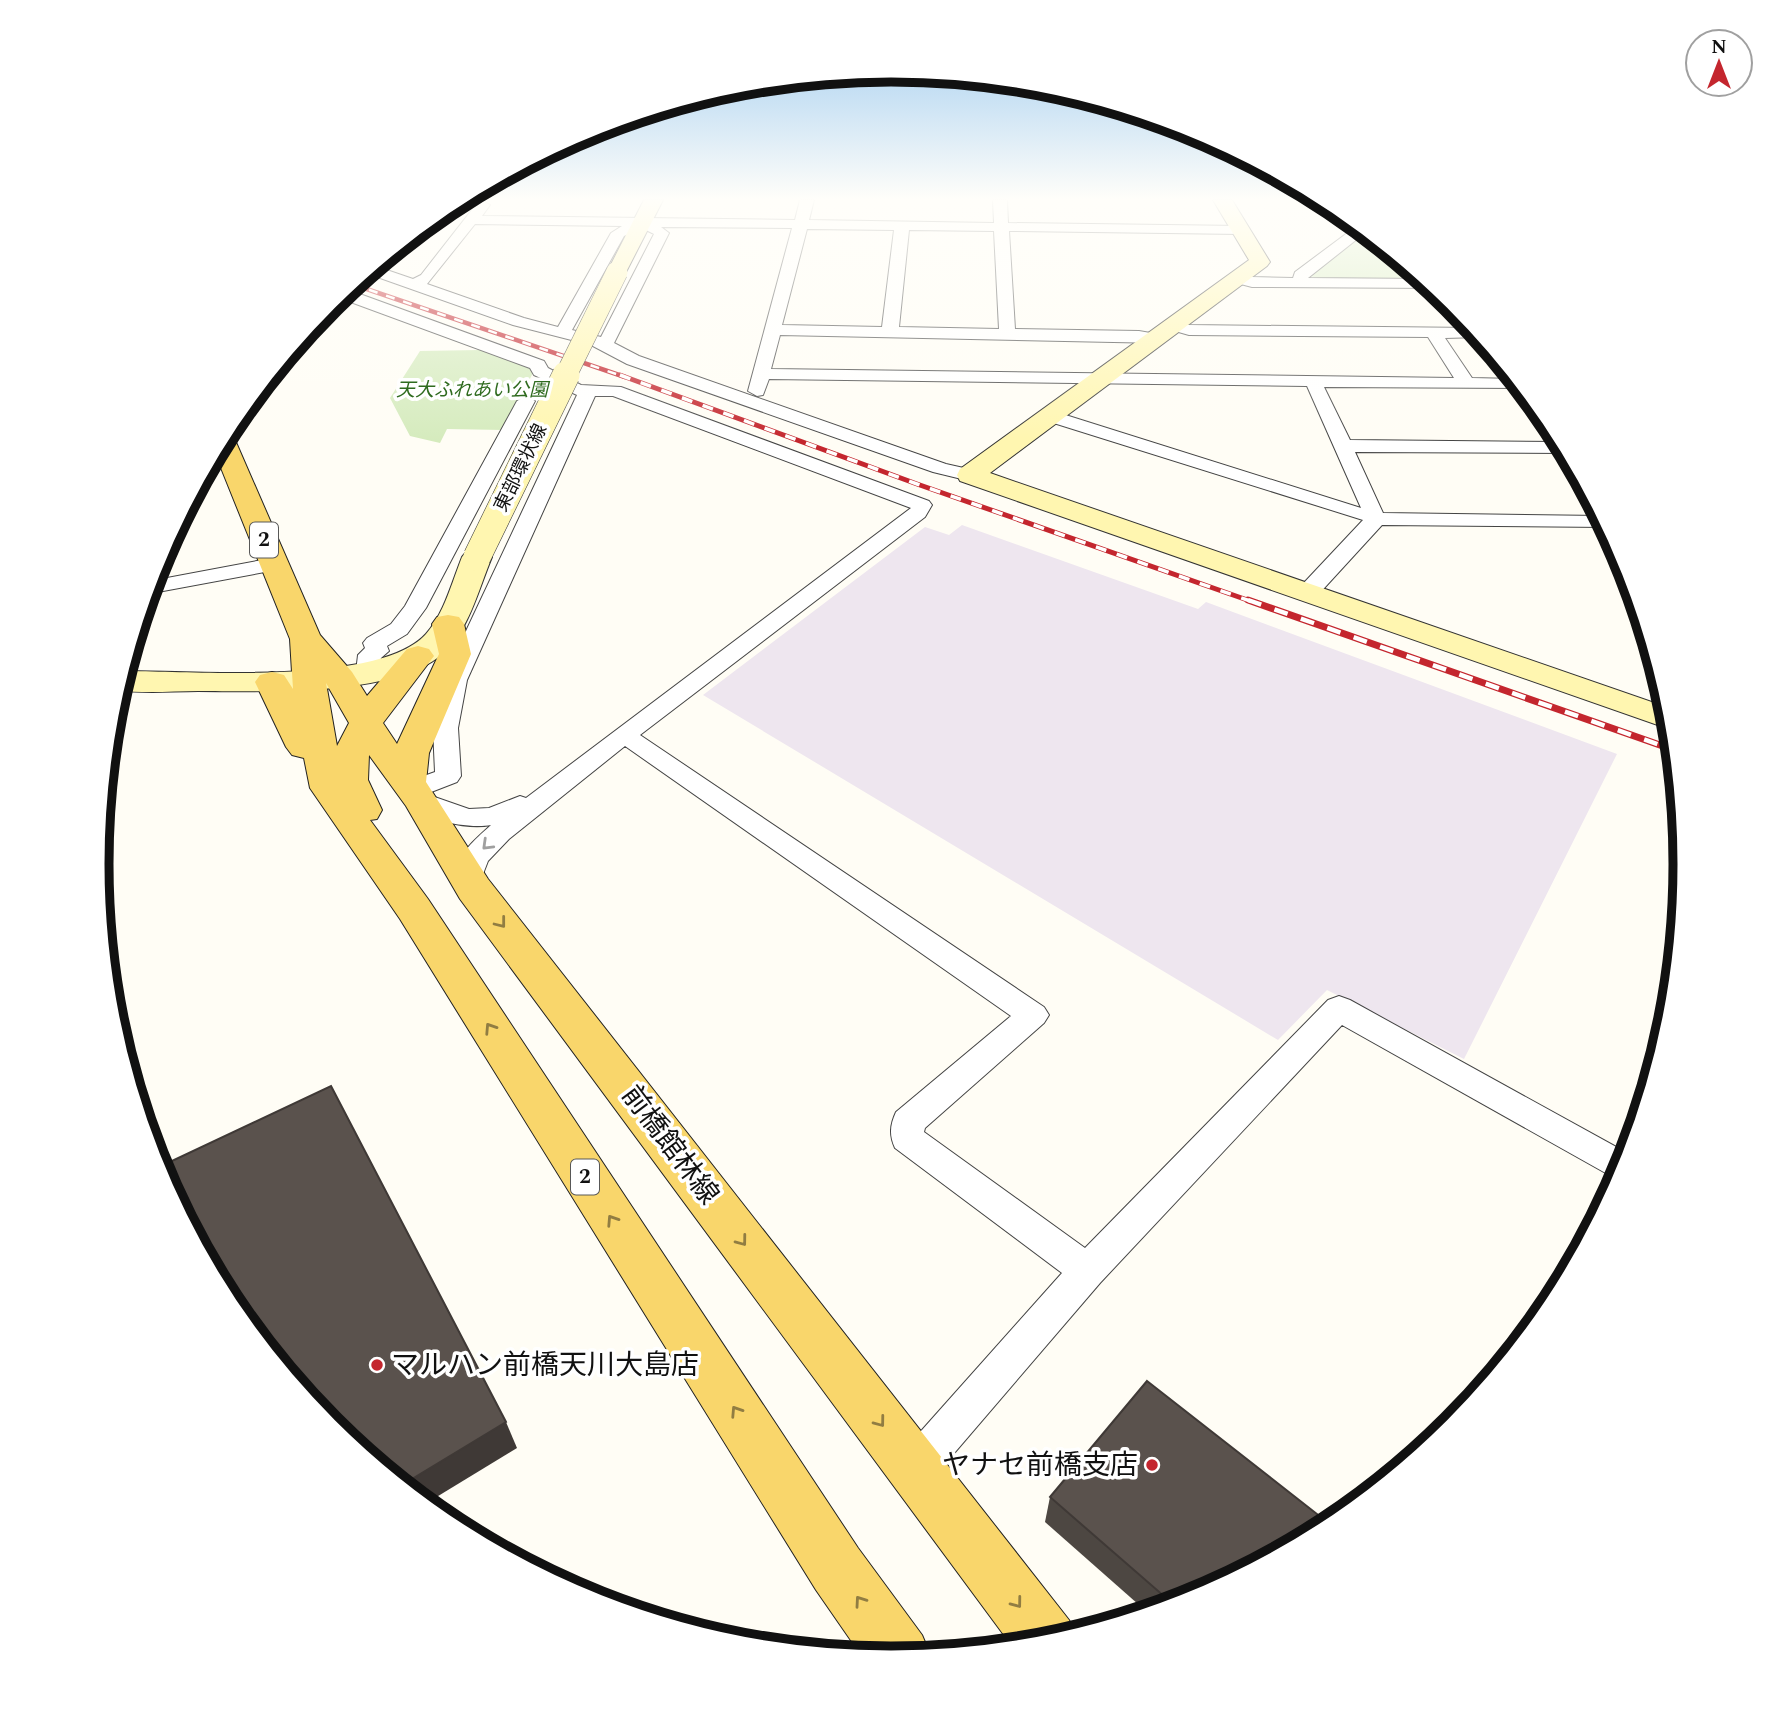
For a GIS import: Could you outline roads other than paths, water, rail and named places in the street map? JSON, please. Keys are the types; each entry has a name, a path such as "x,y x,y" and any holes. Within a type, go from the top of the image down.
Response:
{"main road":[{"name":"前橋館林線","path":"227,452 319,671 367,724 414,791 474,889 1039,1632"},
{"path":"414,791 411,753 455,654 448,624"},
{"path":"414,909 349,779 353,750 367,724 393,685 418,656"},
{"name":"前橋館林線","path":"319,671 328,788 414,909 830,1558 892,1646"}],"street":[{"path":"401,281 519,322 605,345 633,360 746,400 940,468 970,475 1659,716"},
{"path":"414,285 421,281"},
{"path":"563,332 592,281"},
{"name":"東部環状線","path":"418,656 436,643 448,624 477,557 613,281"},
{"path":"605,345 638,281"},
{"path":"746,400 757,391 785,281"},
{"path":"890,331 896,281"},
{"path":"1005,281 1007,333"},
{"path":"970,475 1236,281"},
{"path":"1246,281 1415,284"},
{"path":"353,297 538,365 540,371 578,390 615,391 922,505 918,513 557,784 478,854 469,874 474,889"},
{"path":"771,330 1139,336 1189,330 1464,333"},
{"path":"1433,332 1467,384"},
{"path":"761,374 1508,384"},
{"path":"1308,592 1372,527 1374,518 1345,446 1313,381"},
{"path":"414,791 447,776 444,737 446,712 455,681 586,397 586,390"},
{"path":"319,671 377,651 375,643 399,629 415,608 526,401"},
{"path":"1050,416 1374,518 1594,522"},
{"path":"1345,446 1553,449"},
{"path":"161,586 272,564"},
{"path":"131,680 319,671 418,656"},
{"path":"622,737 648,750 1033,1014 908,1122 907,1138 1087,1271"},
{"path":"414,791 452,816 483,819 505,813 557,784"},
{"path":"911,1464 936,1444 1087,1271 1339,1008 1613,1162"}],"railway":[{"path":"363,288 625,377"},
{"path":"620,375 917,484 1253,602"},
{"path":"1248,600 1664,746"}],"place":[{"name":"マルハン前橋天川大島店","path":"377,1365"},
{"name":"ヤナセ前橋支店","path":"1152,1465"}],"park label":[{"name":"天大ふれあい公園","path":"472,390"}]}
